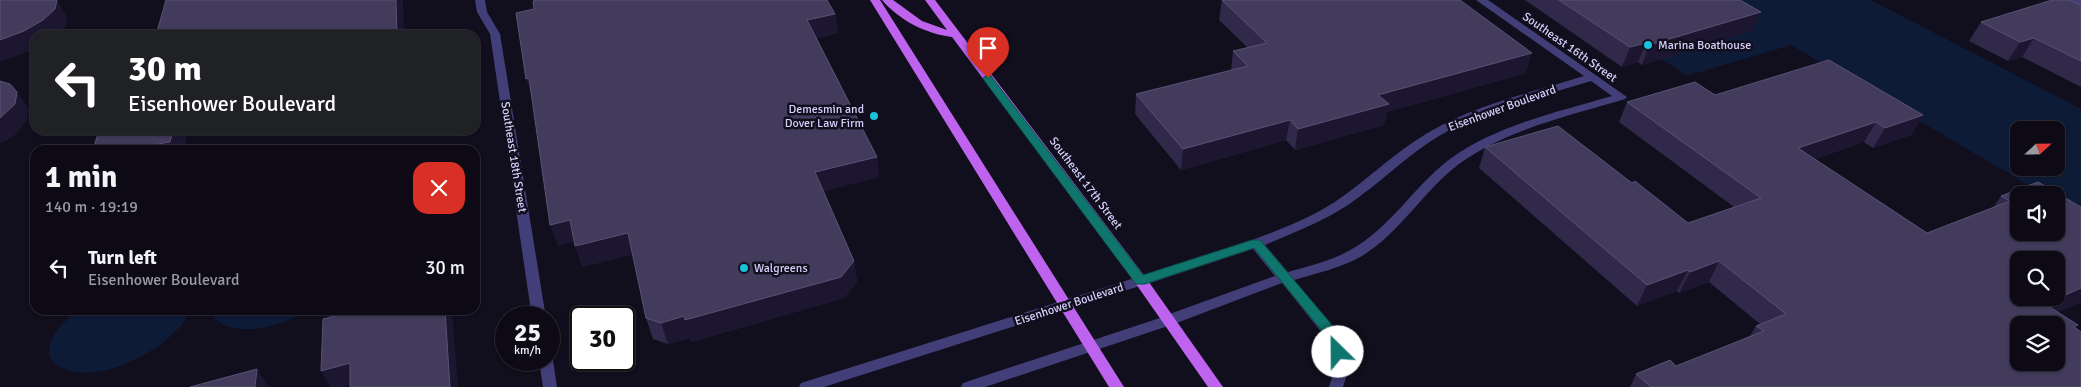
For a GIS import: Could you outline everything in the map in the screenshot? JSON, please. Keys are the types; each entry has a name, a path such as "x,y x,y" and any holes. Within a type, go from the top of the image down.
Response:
{"main road":[{"path":"874,0 1117,387"},
{"path":"887,0 911,20 927,29 955,34"},
{"name":"Southeast 17th Street","path":"930,0 1141,281 1216,387"}],"street":[{"name":"Southeast 18th Street","path":"480,0 482,12 495,34 537,306"},
{"name":"Southeast 16th Street","path":"1285,278 1330,266 1359,251 1396,221 1454,162 1482,145 1519,130 1621,97 1481,0"},
{"path":"2073,0 2081,4"},
{"name":"Eisenhower Boulevard","path":"806,387 1256,243 1319,217 1354,195 1419,143 1450,124 1592,77"},
{"path":"1256,243 1333,336 1342,368 1336,387"},
{"path":"968,387 1092,347 1285,278"},
{"path":"548,371 550,387"}],"water":[{"path":"1699,0 1871,0 2081,109 2081,216 2065,203 2065,186 2030,186 2013,176 2065,176 2065,121 2010,121 2010,174 1791,45 1687,76 1660,58"},
{"path":"188,315 170,336 138,358 101,371 83,373 67,370 56,365 50,358 49,349 51,341 56,332 71,316"},
{"path":"212,315 299,315 270,326 248,329 226,326"}],"building":[{"path":"0,0 57,0 55,9 43,20 24,31 0,40"},
{"path":"166,0 396,0 397,30 157,30"},
{"path":"827,0 835,14 807,20 877,157 815,172 854,261 841,277 685,320 684,316 661,323 646,318 628,233 575,246 570,220 550,225 529,78 526,79 516,13 534,9 533,1"},
{"path":"1222,0 1460,0 1532,53 1378,95 1389,104 1298,129 1290,120 1183,149 1136,94 1248,66 1233,51 1267,43"},
{"path":"1559,0 1740,0 1761,12 1649,45 1646,43 1630,47"},
{"path":"2052,0 2069,0 2081,5 2081,61 2034,38 2020,42 1981,22"},
{"path":"1829,60 1923,115 1885,128 1876,122 1798,148 1927,233 2010,201 2010,241 2065,241 2065,198 2081,207 2081,288 2065,295 2065,251 2010,251 2010,306 2048,306 2064,316 2010,316 2010,371 2065,371 2065,317 2078,325 2074,327 2081,332 2081,387 1651,387 1636,374 1670,360 1676,366 1764,331 1756,326 1786,314 1719,261 1647,285 1485,147 1558,126 1632,183 1635,181 1688,223 1761,198 1627,102 1695,82 1715,95"},
{"path":"0,81 10,84 17,92 15,104 0,118"},
{"path":"98,135 172,135 170,142 158,145 94,145"},
{"path":"2038,182 2045,186 2027,186"},
{"path":"2010,193 2010,201 2001,196"},
{"path":"339,315 445,315 450,387 350,387 350,363 321,371 323,319"},
{"path":"257,369 255,387 190,387"}],"place":[{"name":"Marina Boathouse","path":"1648,45"},
{"name":"Demesmin and Dover Law Firm","path":"874,116"},
{"name":"Walgreens","path":"744,268"}],"route":[{"path":"988,78 1141,281 1256,243 1333,336 1338,352"}]}
